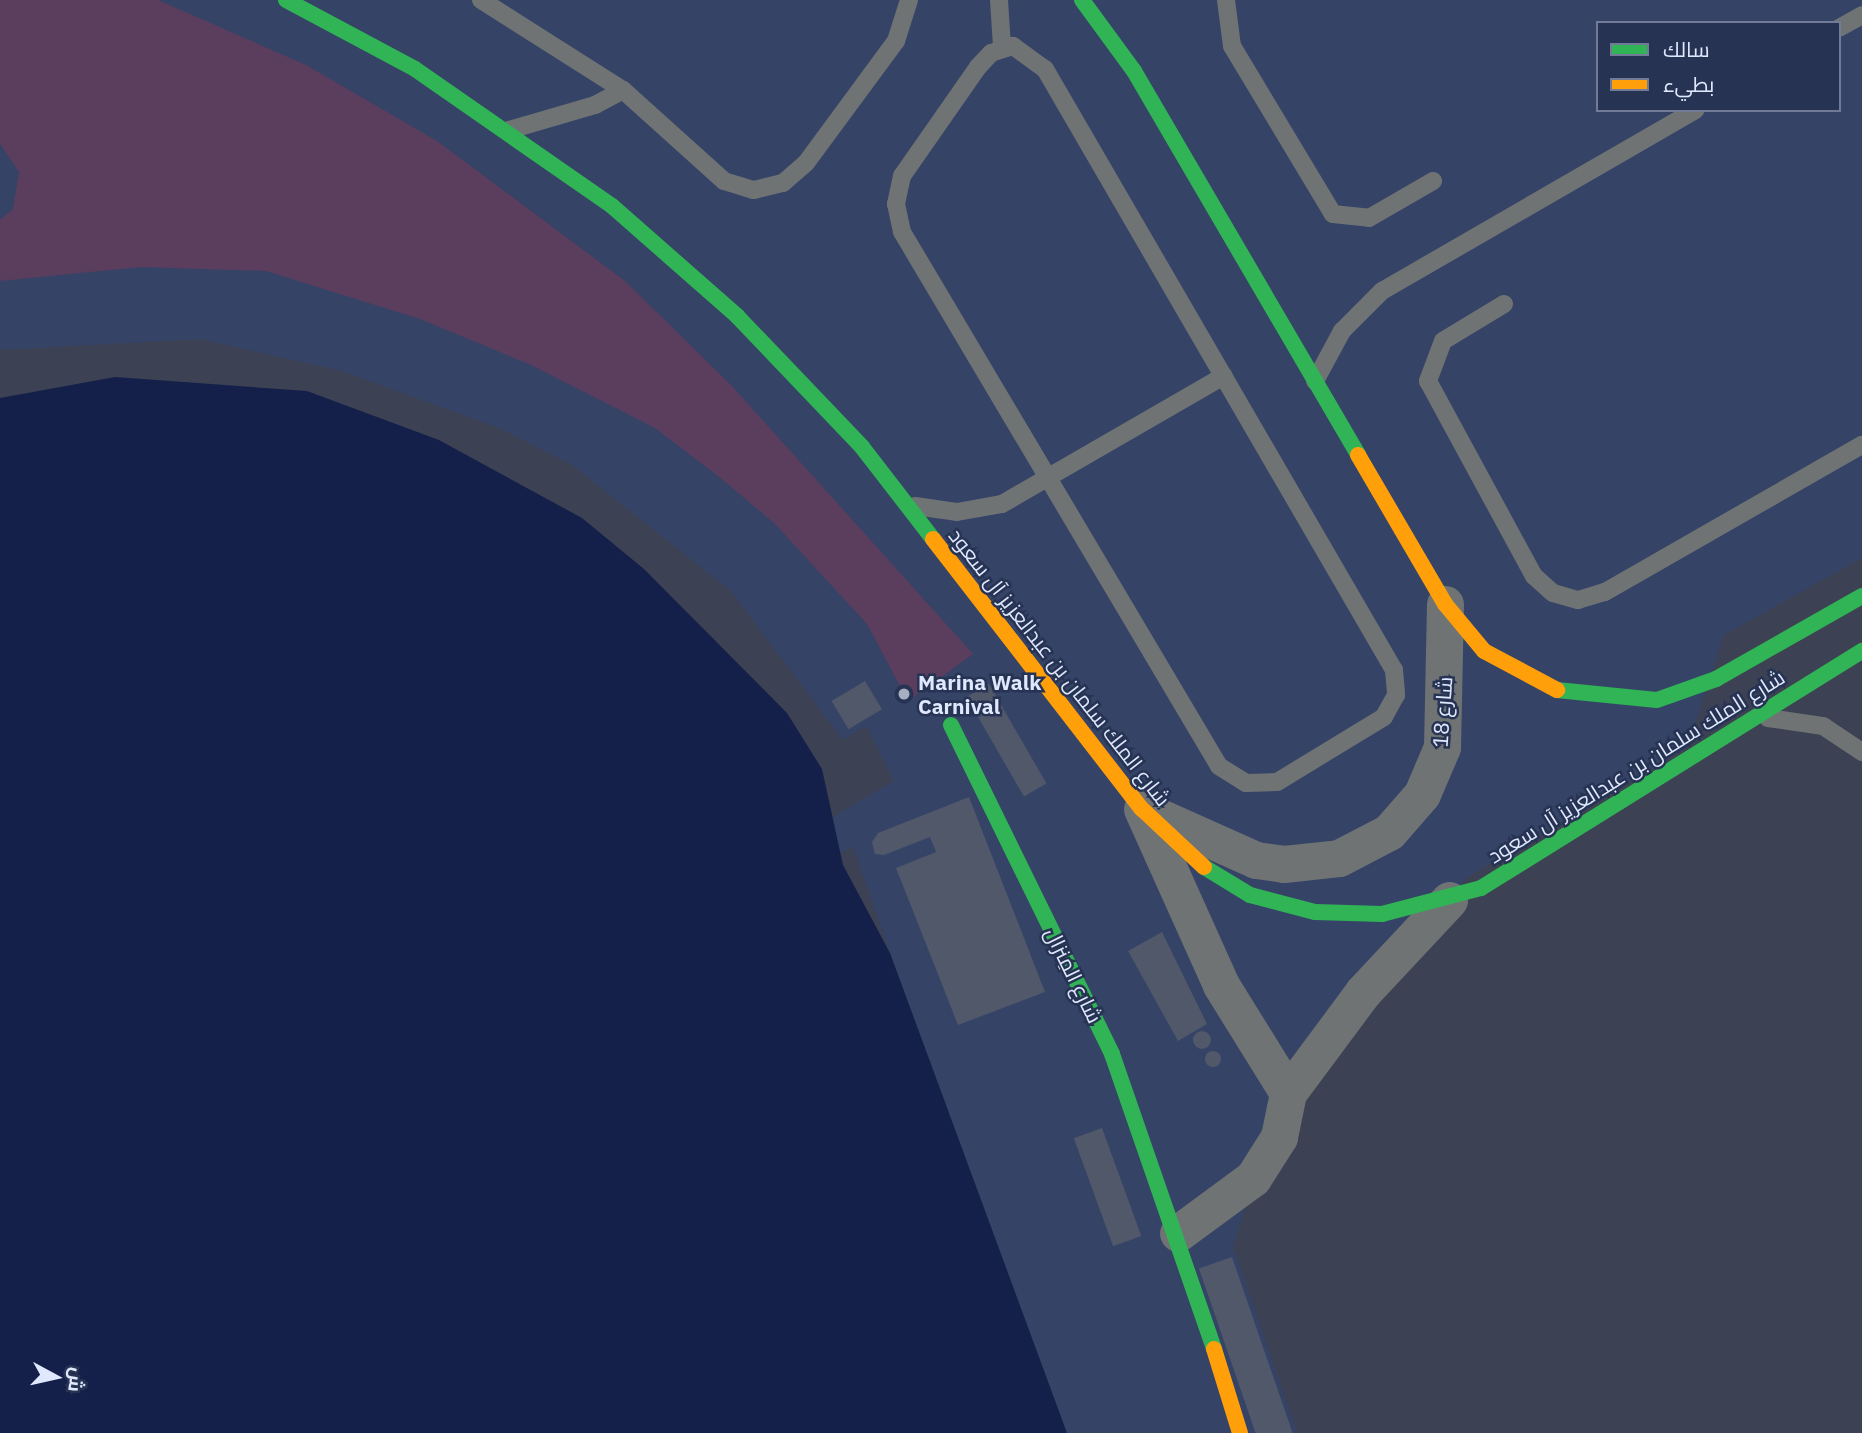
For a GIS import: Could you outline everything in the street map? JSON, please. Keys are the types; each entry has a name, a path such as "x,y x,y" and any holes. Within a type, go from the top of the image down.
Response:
{"street":[{"name":"شارع الملك سلمان بن عبدالعزيز آل سعود","path":"286,0 415,69 509,130 612,206 737,316 908,504 1142,809 1223,881 1282,905 1382,914 1449,900 1541,855 1740,723 1862,651"},
{"name":"شارع الملك سلمان بن عبدالعزيز آل سعود","path":"1082,0 1134,71 1445,604 1484,651 1536,685 1626,702 1657,699 1716,679 1862,596"},
{"name":"شارع 18","path":"1142,809 1256,860 1284,864 1339,858 1389,832 1422,794 1442,747 1445,604"},
{"name":"شارع المِنزال","path":"951,725 1112,1054 1178,1233 1240,1433"},
{"path":"1142,809 1221,985 1288,1093"},
{"path":"1178,1233 1253,1178 1279,1138 1288,1093 1363,992 1449,900"}],"lane":[{"path":"481,0 622,90 724,181 769,188 806,163 896,41 908,0"},
{"path":"999,0 1002,47"},
{"path":"1226,0 1232,46 1333,214 1368,218 1433,181"},
{"path":"1841,27 1862,15"},
{"path":"1002,47 1026,50 1045,69 1224,376 1397,683 1384,717 1291,774 1246,783 1219,766 897,218 902,176 978,67 1002,47"},
{"path":"509,130 595,105 622,90"},
{"path":"1315,381 1360,309 1468,242 1693,112"},
{"path":"1504,304 1443,341 1428,381 1534,576 1553,593 1578,600 1605,592 1862,444"},
{"path":"908,504 981,510 1048,479 1224,376"},
{"path":"1740,723 1796,718 1824,726 1862,752"}],"shaded area":[{"path":"0,0 1862,0 1862,558 1724,635 1687,748 1468,877 1291,1064 1233,1247 1297,1433 1058,1433 853,847 815,864 802,835 894,781 866,726 843,740 731,591 571,464 502,429 342,371 200,339 0,350"},
{"path":"0,0 158,0 306,65 437,141 625,281 731,385 973,654 908,701 867,624 775,524 718,476 655,428 531,365 420,319 266,271 141,267 0,281 0,220 13,209 19,172 0,144"},
{"path":"115,377 307,391 439,440 582,518 644,569 787,713 822,769 843,865 890,953 1067,1433 0,1433 0,398"}],"building":[{"path":"865,681 882,709 849,729 832,701"},
{"path":"989,684 1046,784 1024,797 966,697"},
{"path":"969,797 1045,992 958,1025 896,868 936,852 930,837 884,855 875,854 872,842 878,833"},
{"path":"1162,932 1207,1024 1178,1041 1128,951"},
{"path":"1202,1031 1208,1034 1211,1040 1208,1046 1202,1049 1196,1046 1193,1040 1196,1034"},
{"path":"1210,1051 1216,1051 1221,1059 1219,1065 1210,1067 1205,1062 1205,1056"},
{"path":"1102,1128 1141,1236 1113,1246 1074,1138"},
{"path":"1232,1257 1293,1433 1256,1433 1199,1268"}],"traffic: fast":[{"path":"286,0 415,69 612,206 737,316 862,447 933,539"},
{"path":"1082,0 1134,71 1358,455"},
{"path":"1557,690 1657,700 1716,679 1862,596"},
{"path":"1204,867 1250,895 1315,912 1382,914 1481,888 1862,651"},
{"path":"951,725 1112,1054 1214,1349"}],"traffic: slow":[{"path":"1358,455 1445,604 1484,651 1557,690"},
{"path":"933,539 1142,809 1204,867"},
{"path":"1214,1349 1240,1433"}],"place":[{"name":"Marina Walk Carnival","path":"904,694"}]}
